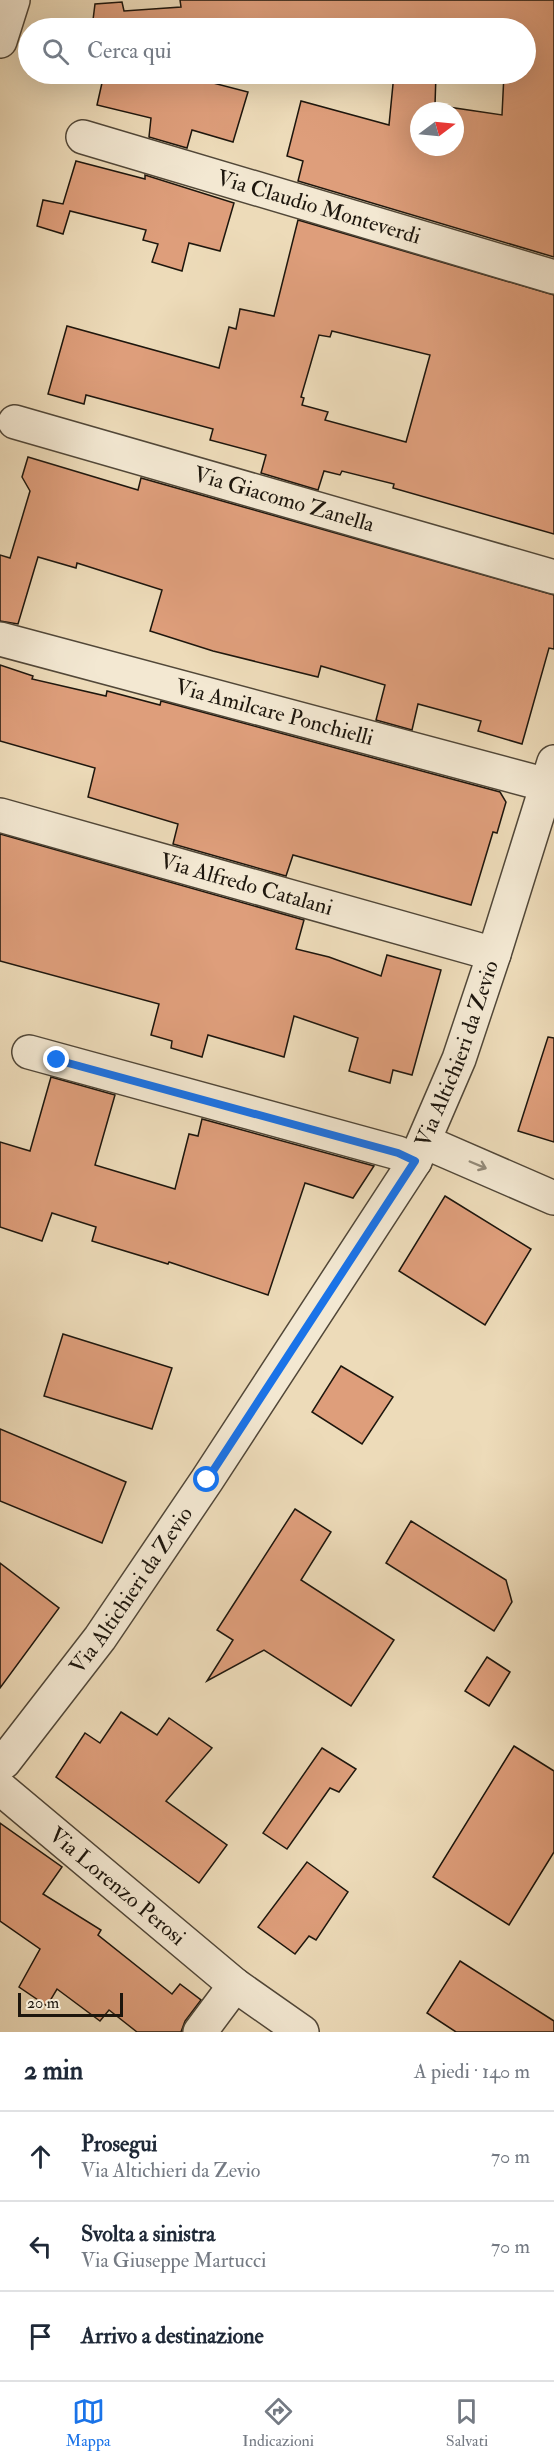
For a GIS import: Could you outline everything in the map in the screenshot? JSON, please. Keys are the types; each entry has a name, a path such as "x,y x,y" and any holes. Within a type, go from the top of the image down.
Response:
{"street":[{"path":"0,41 13,0"},
{"name":"Via Claudio Monteverdi","path":"83,137 554,277"},
{"name":"Via Giacomo Zanella","path":"15,422 554,577"},
{"name":"Via Amilcare Ponchielli","path":"0,639 551,773"},
{"name":"Via Altichieri da Zevio","path":"0,1763 4,1762 100,1638 207,1480 420,1152 459,1059 551,773"},
{"name":"Via Alfredo Catalani","path":"0,815 494,954"},
{"path":"29,1052 398,1153 420,1152 554,1198"},
{"name":"Via Lorenzo Perosi","path":"0,1788 235,1985 302,2032"},
{"path":"200,2032 235,1985"}],"building":[{"path":"180,0 554,0 554,257 298,181 303,161 287,156 301,101 389,125 393,84 436,84 435,102 410,102 410,156 464,156 464,109 502,115 504,84 536,84 536,18 93,18 95,4 122,2 124,11 181,7"},
{"path":"102,84 217,84 248,92 233,142 192,130 187,148 149,137 151,118 97,105"},
{"path":"76,161 145,179 145,175 234,203 220,251 189,243 182,271 152,262 158,244 143,240 146,230 70,211 63,234 37,226 43,200 63,204"},
{"path":"298,220 554,295 554,534 393,488 394,484 342,471 340,475 324,471 318,490 261,473 266,455 210,440 213,429 86,395 84,404 48,394 67,326 219,368 229,327 236,329 240,309 274,316","holes":["332,331 430,355 406,442 325,420 328,412 302,405 304,398 301,397 319,335 330,337"]},
{"path":"28,457 138,490 141,478 554,595 554,649 549,648 522,744 478,731 481,721 418,704 412,730 376,720 385,685 321,666 318,677 213,651 150,631 162,590 77,563 76,568 38,557 18,624 0,621 0,555 10,558 30,491 22,477"},
{"path":"0,665 33,676 32,679 106,696 107,691 160,705 161,701 500,792 506,802 497,833 493,832 471,905 293,855 286,876 173,844 178,824 88,797 95,768 0,741"},
{"path":"0,834 304,920 296,949 329,957 381,976 387,955 441,970 412,1075 393,1070 390,1083 349,1071 358,1038 294,1016 284,1057 208,1035 202,1057 171,1048 172,1041 151,1035 159,1004 0,961"},
{"path":"548,1037 554,1038 554,1142 518,1131"},
{"path":"51,1077 115,1095 95,1165 175,1189 189,1134 198,1136 202,1119 374,1166 353,1198 305,1183 268,1295 169,1262 168,1264 92,1241 96,1227 52,1213 42,1241 0,1227 0,1142 30,1151"},
{"path":"445,1196 531,1249 485,1325 399,1271"},
{"path":"63,1334 172,1368 152,1429 44,1396"},
{"path":"341,1366 393,1397 362,1444 312,1412"},
{"path":"0,1429 126,1482 102,1543 0,1501"},
{"path":"295,1509 331,1532 301,1580 394,1640 351,1706 264,1650 207,1681 233,1640 217,1630"},
{"path":"411,1521 506,1580 512,1602 494,1631 386,1563"},
{"path":"0,1563 59,1608 0,1688"},
{"path":"487,1657 510,1672 489,1706 465,1691"},
{"path":"121,1712 157,1735 169,1718 212,1748 166,1801 227,1845 199,1883 56,1777 85,1733 100,1743"},
{"path":"514,1746 554,1771 554,1852 509,1925 433,1877"},
{"path":"322,1748 356,1769 339,1792 330,1788 287,1849 263,1833"},
{"path":"0,1823 62,1867 43,1894 101,1930 98,1935 172,1994 180,1984 201,2000 185,2021 181,2032 137,2032 109,2010 100,2021 57,1989 47,2006 19,1987 40,1949 0,1921"},
{"path":"307,1862 348,1892 316,1940 309,1936 295,1954 258,1927"},
{"path":"460,1961 554,2021 554,2032 456,2032 427,2013"}],"route":[{"path":"57,1060 398,1153 415,1161 399,1189 207,1480"}]}
